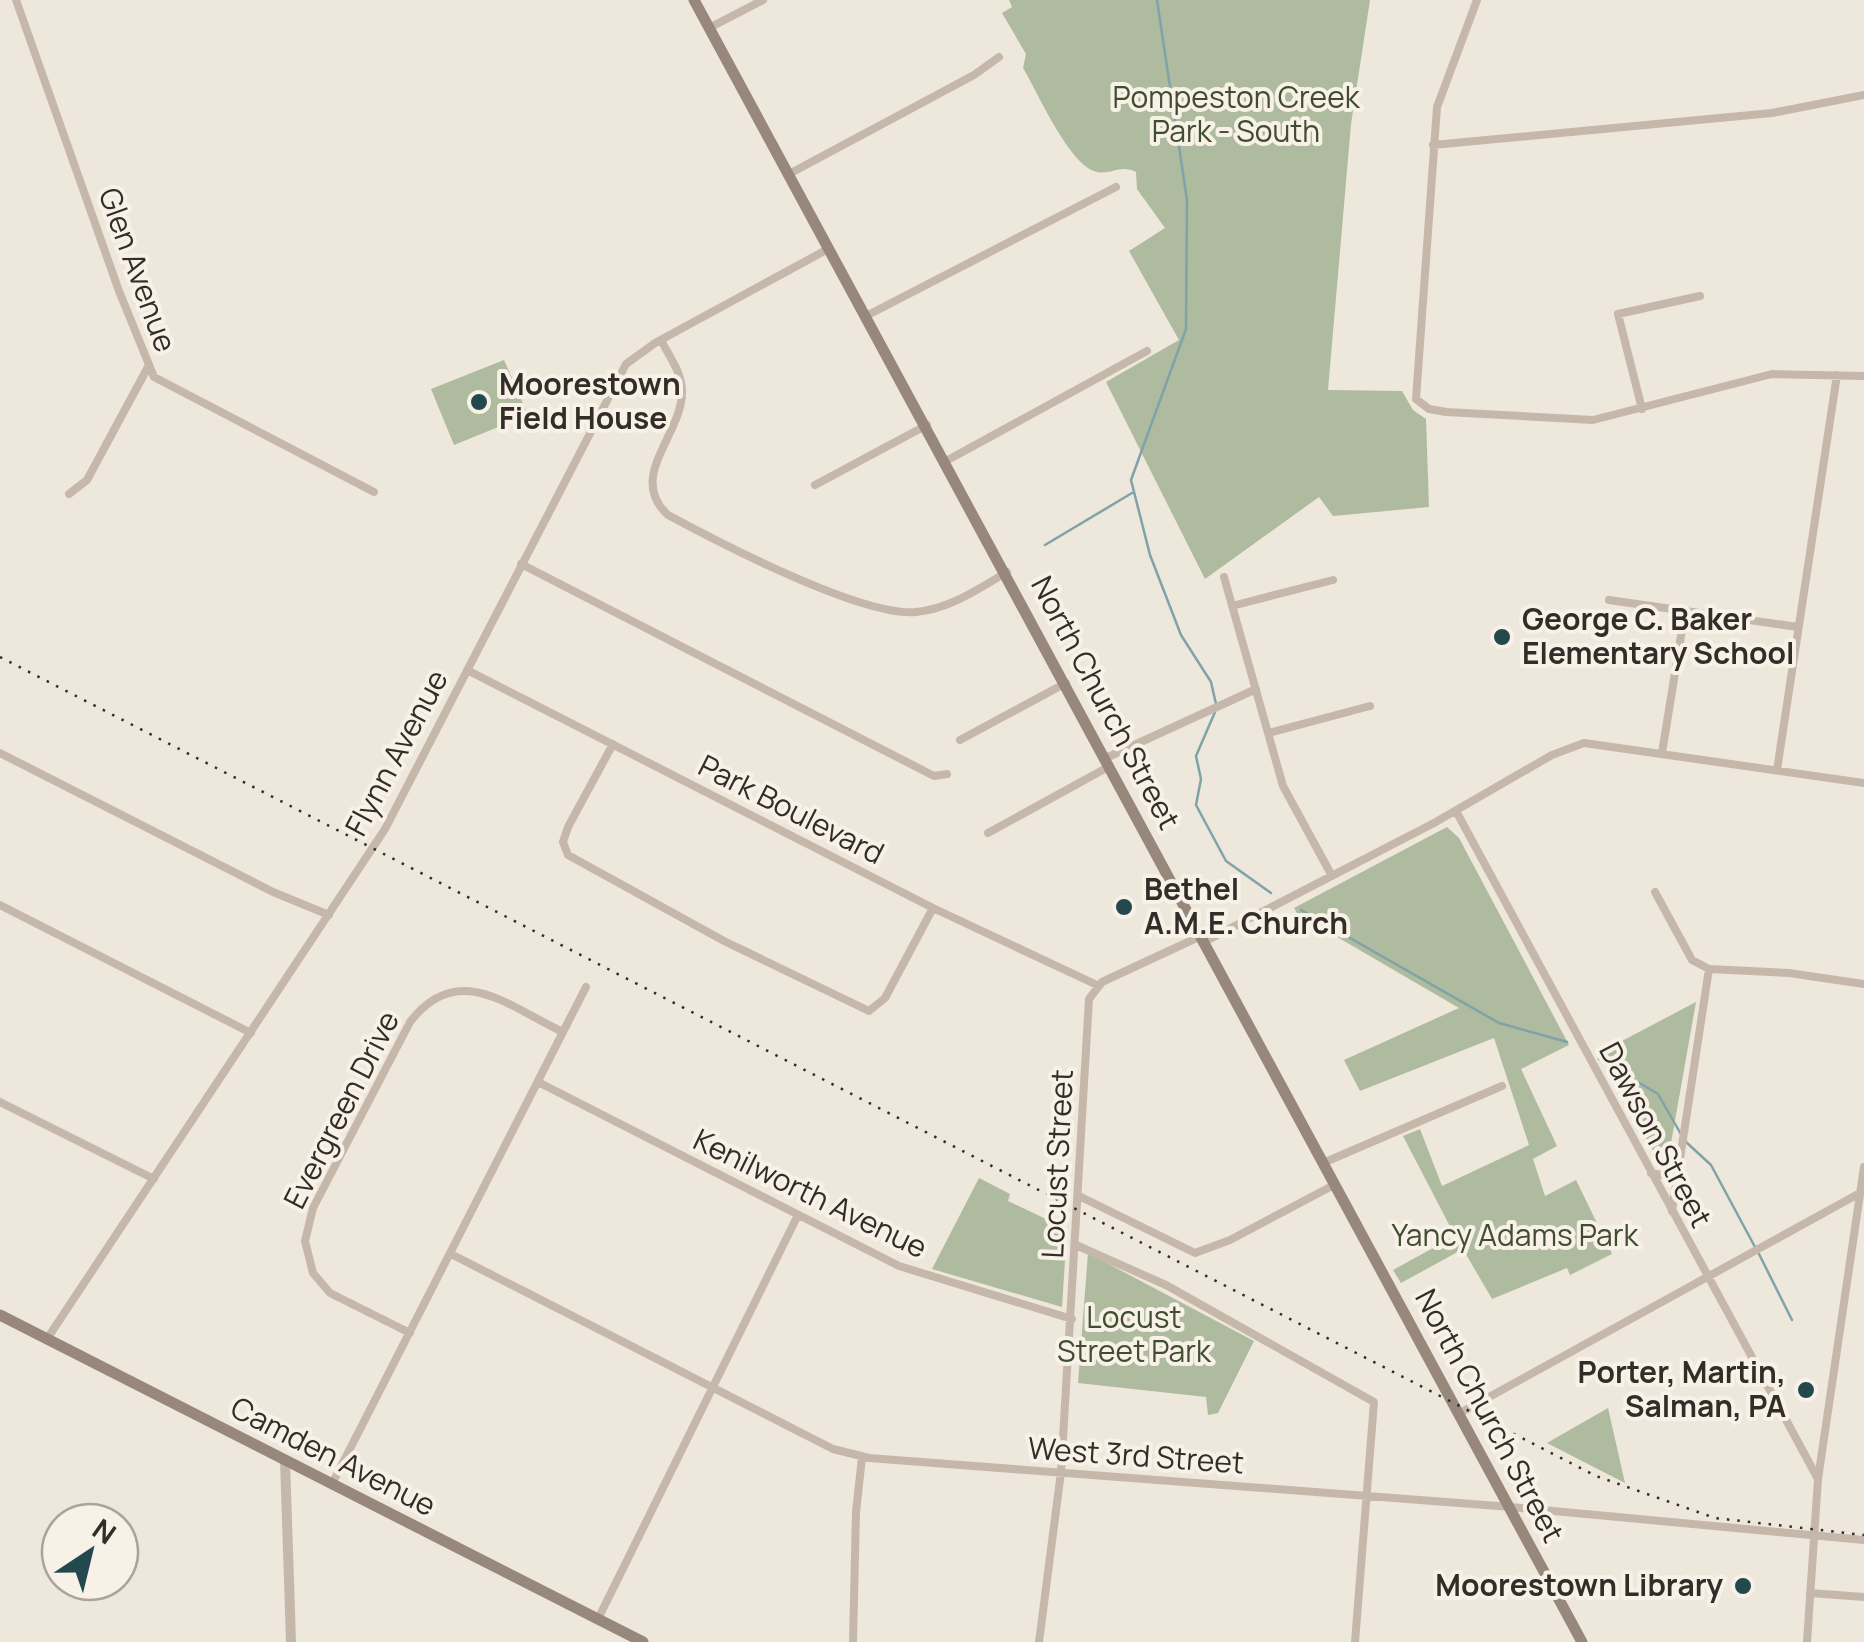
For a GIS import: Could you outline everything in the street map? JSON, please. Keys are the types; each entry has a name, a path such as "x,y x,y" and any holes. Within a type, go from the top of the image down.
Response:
{"main road":[{"name":"North Church Street","path":"694,0 927,424 1582,1642"},
{"name":"Camden Avenue","path":"0,1315 643,1642"}],"street":[{"name":"Glen Avenue","path":"16,0 148,366 161,382 374,492"},
{"path":"709,28 763,0"},
{"path":"1477,0 1443,84 1433,146 1416,399 1429,409 1446,412 1593,420 1746,379 1794,373 1864,376"},
{"path":"789,174 999,58"},
{"path":"1433,146 1772,112 1864,95"},
{"path":"866,316 1116,187"},
{"name":"Flynn Avenue","path":"47,1338 395,813 617,378 632,357 828,249"},
{"path":"1642,409 1618,314 1700,296"},
{"path":"661,340 678,372 682,393 651,481 654,500 668,515 842,596 884,611 933,609 1006,572"},
{"path":"946,461 1147,351"},
{"path":"69,494 87,480 148,366"},
{"path":"1777,770 1836,375"},
{"path":"814,485 927,424"},
{"path":"521,564 934,776 947,774"},
{"path":"1224,577 1287,796 1332,876"},
{"path":"1232,606 1333,580"},
{"path":"1608,600 1798,627"},
{"path":"1662,753 1685,611"},
{"name":"Park Boulevard","path":"467,670 933,908 1097,985"},
{"path":"960,740 1066,683"},
{"path":"988,833 1108,762 1256,689"},
{"path":"1268,734 1370,706"},
{"path":"1097,985 1332,876 1571,747 1591,742 1864,783"},
{"path":"613,744 568,828 565,847 570,858 593,872 863,1010 880,1004 933,908"},
{"path":"0,754 284,898 330,915"},
{"name":"Dawson Street","path":"1456,811 1706,1279 1818,1479"},
{"path":"1655,892 1692,960 1709,969 1743,968 1864,984"},
{"path":"0,905 250,1033"},
{"path":"1672,1211 1709,969"},
{"name":"Locust Street","path":"1039,1642 1061,1472 1088,1007 1097,985"},
{"path":"332,1484 586,987"},
{"name":"Evergreen Drive","path":"410,1333 330,1292 313,1273 305,1233 326,1182 410,1022 429,1001 455,990 484,993 563,1032"},
{"name":"Kenilworth Avenue","path":"538,1082 914,1273 1072,1319"},
{"path":"1323,1162 1502,1086"},
{"path":"0,1102 154,1179"},
{"path":"1650,1173 1660,1175 1678,1168"},
{"path":"1807,1642 1818,1479 1864,1168"},
{"path":"1079,1196 1195,1253 1230,1240 1334,1185"},
{"path":"1460,1413 1862,1192"},
{"path":"598,1619 798,1216"},
{"path":"1076,1245 1166,1285 1374,1402 1355,1642"},
{"name":"West 3rd Street","path":"451,1254 833,1449 862,1456 1510,1507 1864,1540"},
{"path":"853,1642 856,1512 862,1456"},
{"path":"285,1460 291,1642"},
{"path":"1810,1593 1864,1597"}],"green space":[{"name":"Pompeston Creek Park - South","path":"1009,0 1370,0 1351,124 1328,390 1402,391 1413,410 1426,419 1429,507 1333,516 1319,497 1205,579 1106,382 1179,340 1129,251 1165,228 1137,189 1136,172 1097,172 1087,167 1065,143 1023,68 1026,54 1002,13 1012,7"},
{"name":"Moorestown Field House","path":"504,360 528,415 454,445 431,389"},
{"name":"Yancy Adams Park","path":"1447,827 1459,838 1569,1045 1521,1069 1557,1146 1533,1159 1545,1196 1576,1180 1612,1254 1570,1275 1567,1268 1492,1299 1463,1249 1401,1283 1393,1270 1455,1236 1403,1136 1420,1129 1442,1186 1529,1145 1494,1038 1360,1091 1344,1060 1459,1008 1320,927 1287,921 1298,915 1294,908"},
{"path":"1696,1002 1668,1160 1661,1165 1599,1053"},
{"name":"Locust Street Park","path":"979,1178 1010,1194 1008,1201 1067,1229 1062,1307 932,1269"},
{"name":"Locust Street Park","path":"1088,1253 1254,1341 1218,1413 1208,1415 1206,1397 1078,1383"},
{"path":"1608,1408 1625,1483 1547,1443"}],"waterway":[{"path":"1157,0 1187,200 1186,329 1131,480 1150,555 1181,635 1211,682 1216,704"},
{"path":"1045,545 1132,493"},
{"path":"1215,712 1196,756 1201,779 1196,805 1226,861 1271,893"},
{"path":"1301,910 1499,1023 1567,1042"},
{"path":"1599,1059 1658,1094 1682,1136"},
{"path":"1686,1142 1711,1165 1755,1247"},
{"path":"1759,1254 1792,1320"}],"railway":[{"path":"0,657 1596,1476 1715,1518 1864,1535"}],"place":[{"name":"Moorestown Field House","path":"479,402"},
{"name":"George C. Baker Elementary School","path":"1502,637"},
{"name":"Bethel A.M.E. Church","path":"1124,907"},
{"name":"Porter, Martin, Salman, PA","path":"1806,1390"},
{"name":"Moorestown Library","path":"1743,1586"}]}
